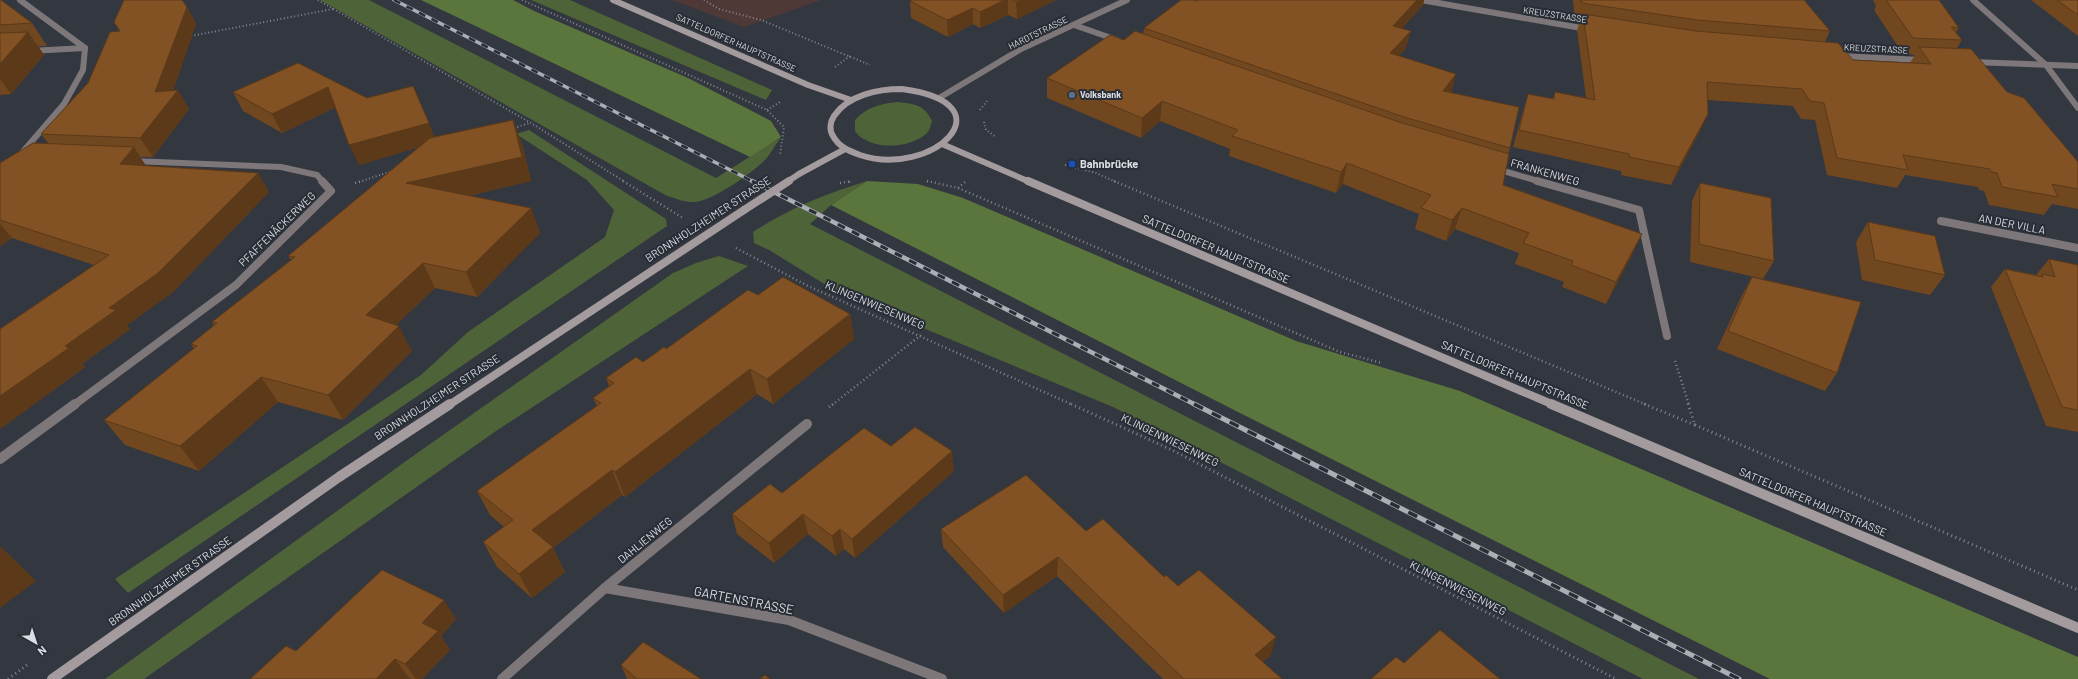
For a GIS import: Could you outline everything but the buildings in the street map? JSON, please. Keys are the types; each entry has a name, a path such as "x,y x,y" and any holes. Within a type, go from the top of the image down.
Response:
{"street":[{"path":"20,0 85,48"},
{"name":"SATTELDORFER HAUPTSTRASSE","path":"613,0 808,86 851,100"},
{"name":"HARDTSTRASSE","path":"939,98 1021,49 1127,0"},
{"name":"KREUZSTRASSE","path":"1421,0 1442,5 1595,30"},
{"path":"1973,0 2046,64 2078,108"},
{"path":"1074,25 1127,44"},
{"path":"23,51 85,48"},
{"path":"19,158 64,104 83,70 85,48"},
{"name":"KREUZSTRASSE","path":"1831,55 1926,60"},
{"path":"1966,62 2078,66"},
{"path":"902,89 920,91 939,98 948,103 955,112 957,123 953,134 942,144 927,153 907,158 886,160 866,157 845,149 836,143 830,132 831,120 838,109 851,100 872,92 902,89"},
{"name":"SATTELDORFER HAUPTSTRASSE","path":"942,144 2078,628"},
{"name":"BRONNHOLZHEIMER STRASSE","path":"52,679 339,477 802,172 845,149"},
{"name":"PFAFFENÄCKERWEG","path":"0,459 236,285 332,192 317,176 281,167 122,160"},
{"name":"FRANKENWEG","path":"1488,166 1639,210 1667,336"},
{"name":"AN DER VILLA","path":"1941,221 2078,248"},
{"name":"DAHLIENWEG","path":"502,679 605,588 807,424"},
{"name":"GARTENSTRASSE","path":"605,588 789,620 942,679"}],"path":[{"name":"KLINGENWIESENWEG","path":"318,0 531,123 708,233 808,286 921,335 1172,450 1616,679"},
{"path":"522,0 767,110 784,127 779,156 802,172"},
{"path":"704,0 719,9 761,20 872,66"},
{"path":"185,37 333,9"},
{"path":"969,81 993,94 980,110 986,130 997,138"},
{"path":"508,130 531,123"},
{"path":"1058,164 1103,176 1695,425 2078,590"},
{"path":"332,192 398,169"},
{"path":"807,424 921,335"},
{"path":"1667,336 1695,425"}],"shaded area":[{"path":"672,0 821,0 744,27"}],"green space":[{"path":"320,0 369,0 716,178 781,137 765,160 730,187 699,201 688,202 679,200 667,196"},
{"path":"421,0 513,0 534,11 688,78 771,121 781,137 750,157"},
{"path":"531,0 570,0 772,90 766,100"},
{"path":"897,102 913,104 926,111 932,121 928,132 922,137 906,144 888,146 879,145 861,138 855,131 855,120 864,112 879,105"},
{"path":"529,130 666,219 667,226 128,593 115,579 421,375 468,332 605,237 614,210 587,180 516,134"},
{"path":"867,181 831,205 810,224 1699,679 1643,679 1113,407 839,293 769,250 754,243 753,232 781,215 836,191"},
{"path":"867,181 918,184 963,198 1296,341 1460,391 2078,657 2078,679 1770,679 1240,413 831,205"},
{"path":"719,256 748,266 496,431 144,679 105,679 406,461 673,273 696,263"}],"railway":[{"path":"394,0 754,182"},
{"path":"752,181 1196,405"},
{"path":"1194,404 1739,679"}],"place":[{"name":"Volksbank","path":"1072,95"},
{"name":"Bahnbrücke","path":"1072,164"}]}
